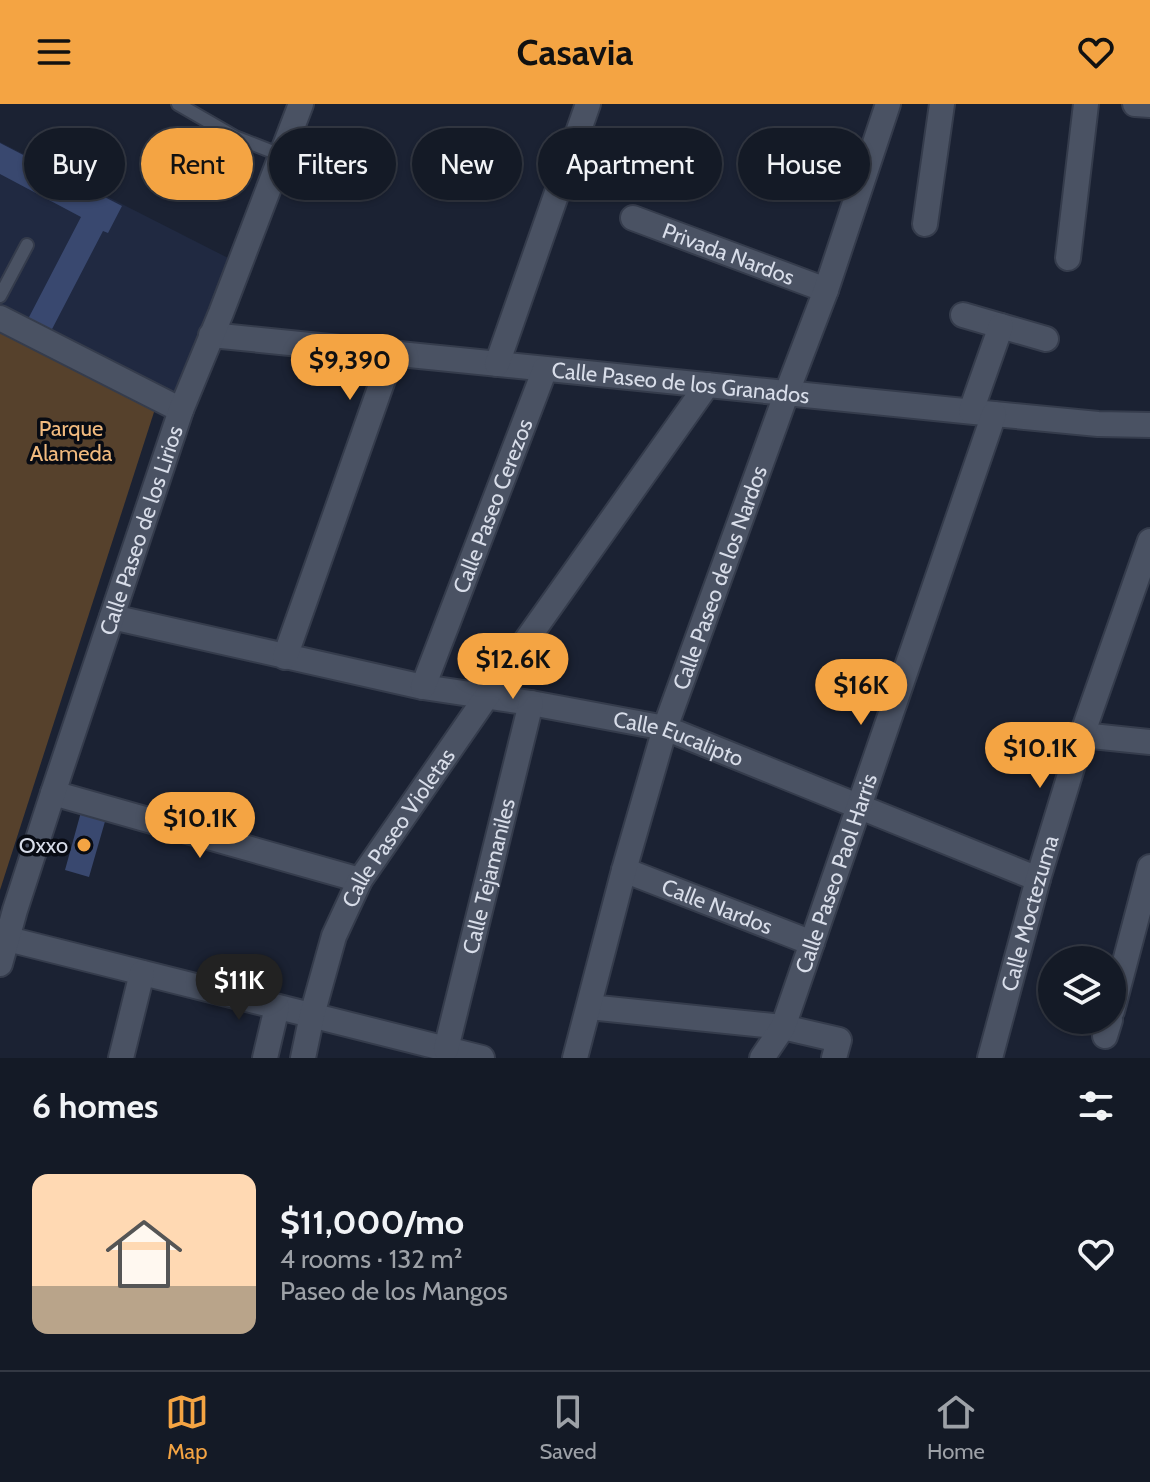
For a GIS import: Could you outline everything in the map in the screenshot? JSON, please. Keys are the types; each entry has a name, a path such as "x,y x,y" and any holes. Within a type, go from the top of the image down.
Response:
{"street":[{"name":"Calle Paseo de los Lirios","path":"292,128 301,104"},
{"path":"497,364 588,104"},
{"name":"Calle Paseo de los Nardos","path":"575,1058 665,728 826,290 888,104"},
{"path":"925,224 942,104"},
{"path":"1068,258 1086,104"},
{"path":"1135,104 1150,105"},
{"name":"Calle Paseo de los Lirios","path":"0,964 8,939 9,905 53,793 181,410 269,186"},
{"name":"Privada Nardos","path":"633,218 826,290"},
{"path":"963,315 1046,339"},
{"path":"0,318 181,410"},
{"name":"Calle Paseo Paol Harris","path":"762,1058 783,1027 859,808 983,412 1001,326"},
{"name":"Calle Paseo de los Granados","path":"211,335 1098,424 1150,425"},
{"path":"285,657 392,354"},
{"name":"Calle Paseo Cerezos","path":"423,687 545,369"},
{"name":"Calle Paseo Violetas","path":"303,1058 334,936 360,880 707,385"},
{"name":"Calle Moctezuma","path":"990,1058 1038,879 1082,735 1150,541"},
{"name":"Calle Eucalipto","path":"112,617 423,687 665,728 1038,879"},
{"name":"Calle Tejamaniles","path":"446,1049 531,703"},
{"path":"1082,735 1150,742"},
{"path":"53,793 360,880"},
{"path":"1126,958 1150,867"},
{"name":"Calle Nardos","path":"624,870 812,943"},
{"path":"8,939 482,1058"},
{"path":"121,1058 142,973"},
{"path":"265,1058 277,1007"},
{"path":"589,1007 783,1027 837,1049"}],"lane":[{"path":"178,104 235,137 269,150"},
{"path":"0,296 27,245"}],"shaded area":[{"path":"0,142 24,154 24,200 114,200 236,262 179,401 0,307"}],"green space":[{"name":"Parque Alameda","path":"0,324 155,409 0,890"}],"building":[{"path":"0,143 24,155 24,187 0,174"},
{"path":"49,200 110,200 122,206 108,233 103,231 50,333 27,321 81,217"},
{"path":"81,812 106,818 89,877 65,870"}],"place":[{"name":"Oxxo","path":"84,845"}]}
